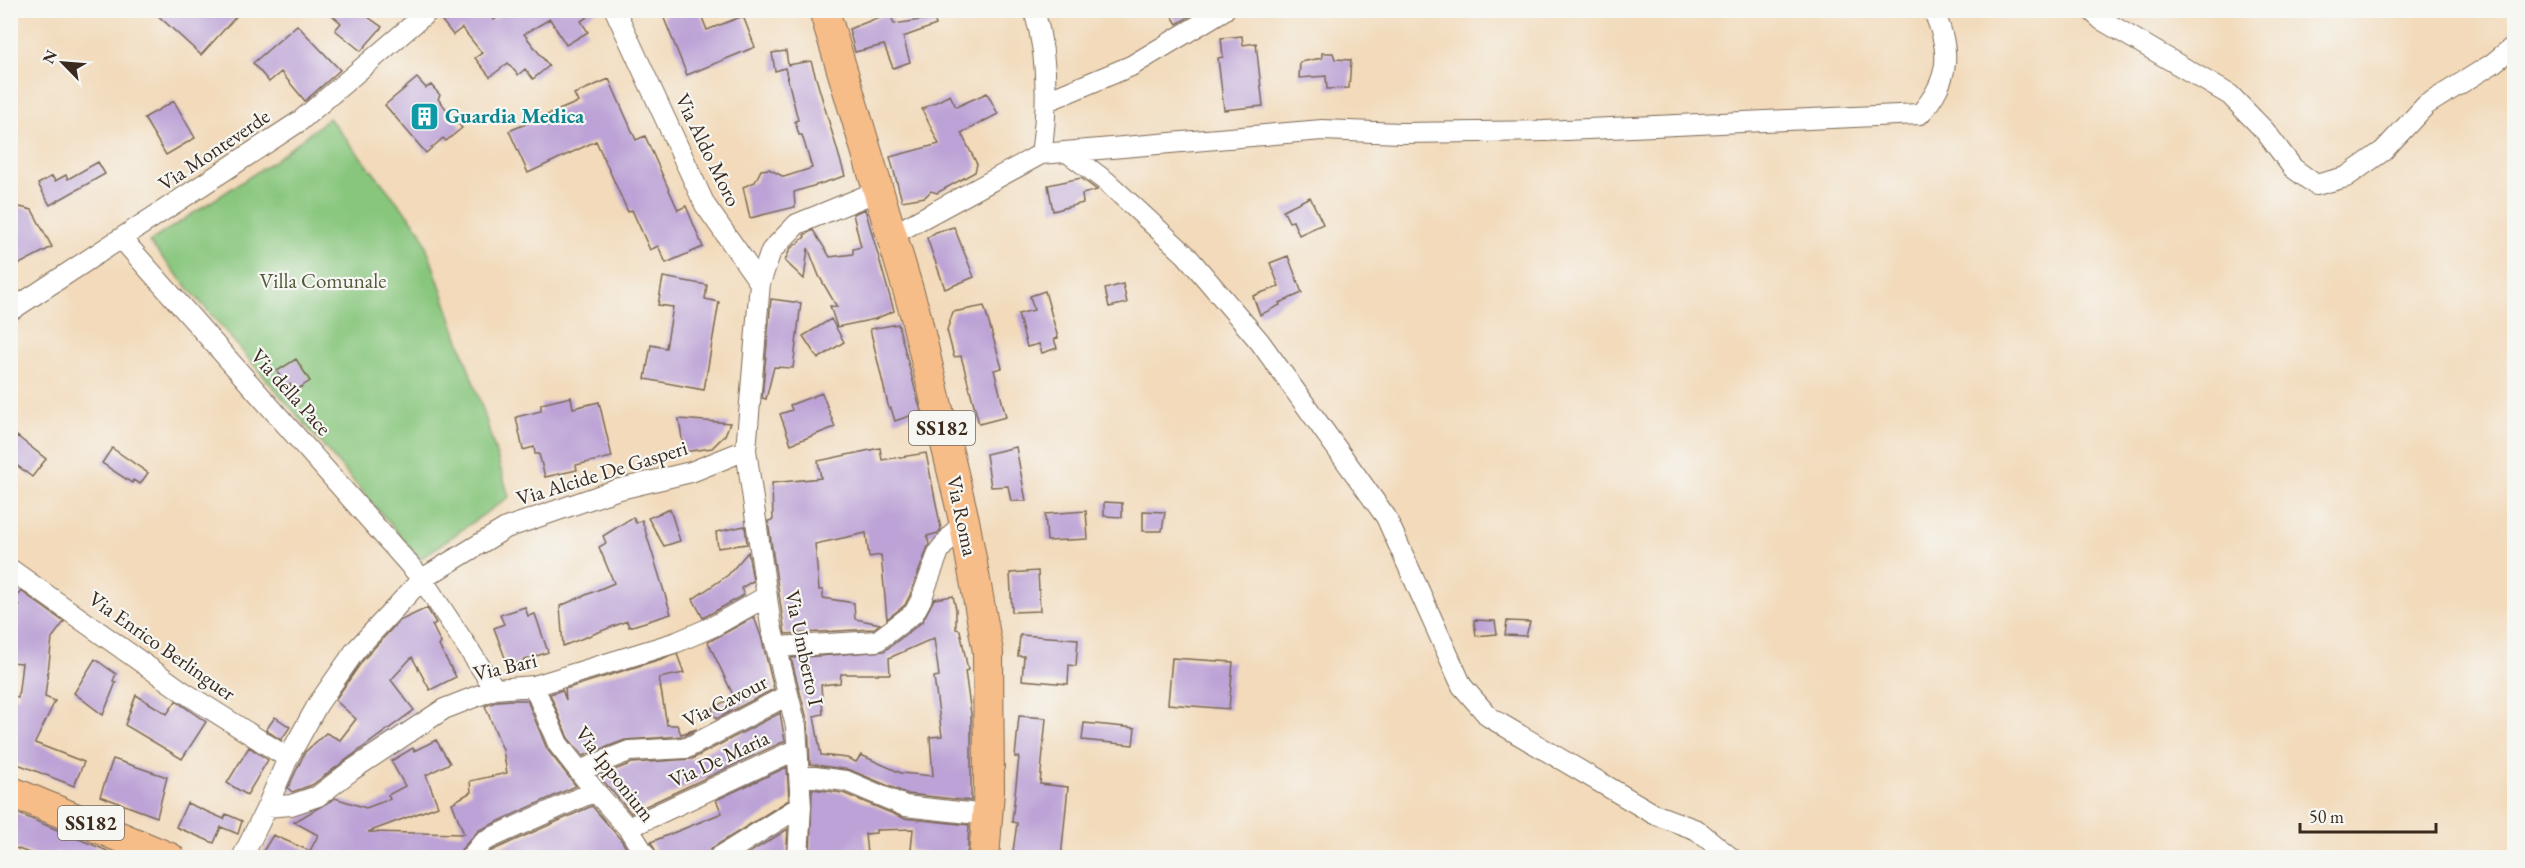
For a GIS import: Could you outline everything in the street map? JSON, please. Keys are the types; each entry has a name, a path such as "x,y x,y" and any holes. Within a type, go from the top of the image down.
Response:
{"main road":[{"name":"Via Roma","path":"824,10 915,313 964,520 988,652 989,791 984,858"},
{"name":"SS182","path":"10,791 170,858"}],"street":[{"name":"Via Monteverde","path":"10,311 300,121 430,10"},
{"name":"Via Aldo Moro","path":"615,10 705,206 760,283"},
{"path":"1034,10 1039,27 1047,101 1041,153"},
{"path":"1047,101 1131,66 1224,10"},
{"path":"892,235 1041,153 1322,130 1401,133 1544,131 1920,114 1935,97 1946,68 1943,32 1933,10"},
{"path":"2091,10 2102,20 2230,95 2265,131 2293,168 2316,185 2346,177 2383,151 2426,105 2492,64 2514,46"},
{"path":"1066,152 1107,182 1186,255 1260,342 1386,518 1462,686 1489,717 1654,814 1697,830 1731,858"},
{"path":"746,450 760,283 771,250 797,224 878,190"},
{"name":"Via della Pace","path":"122,239 422,579 495,689"},
{"name":"Via Alcide De Gasperi","path":"242,858 288,758 318,704 355,651 422,579 506,528 616,490 691,472 746,450"},
{"name":"Via Umberto I","path":"746,450 767,596 796,726 801,806 798,858"},
{"path":"777,647 877,640 914,613 939,551 964,520"},
{"name":"Via Enrico Berlinguer","path":"10,569 182,691 288,758"},
{"name":"Via Bari","path":"267,807 291,806 318,796 352,770 444,709 495,689 534,686 677,642 714,626 767,596"},
{"name":"Via Ipponium","path":"534,686 558,744 628,828 647,858"},
{"name":"Via Cavour","path":"579,771 629,752 687,748 788,695"},
{"name":"Via De Maria","path":"628,828 797,749"},
{"path":"799,775 846,781 905,806 987,815"},
{"path":"470,858 484,842 595,791"},
{"path":"717,858 801,806"}],"green space":[{"name":"Villa Comunale","path":"329,118 421,231 483,410 509,497 420,559 149,242 274,161"}],"building":[{"path":"152,10 242,10 201,55"},
{"path":"326,10 358,10 382,27 361,51 335,30 341,23"},
{"path":"442,10 487,10 494,20 506,10 598,10 581,21 588,32 566,45 550,19 524,34 549,66 533,79 525,69 518,75 508,63 490,77 475,58 482,53 462,28 453,35 439,17"},
{"path":"676,10 699,10 707,30 743,16 755,47 687,75 663,16"},
{"path":"1180,10 1189,10 1192,15 1177,24 1172,16"},
{"path":"890,13 894,24 934,18 936,25 903,37 910,62 893,68 884,45 855,52 849,29"},
{"path":"297,25 340,70 305,101 281,72 269,82 253,63"},
{"path":"1242,36 1243,45 1256,43 1263,106 1224,110 1218,58 1223,57 1221,38"},
{"path":"786,51 788,65 811,61 845,176 794,192 795,207 750,218 743,187 755,182 761,170 769,169 784,177 812,168 802,135 799,135 795,121 798,120 785,68 775,71 772,53"},
{"path":"1322,53 1333,53 1335,59 1351,60 1349,88 1327,89 1326,76 1299,78 1300,62 1322,58"},
{"name":"Guardia Medica","path":"417,78 426,88 431,85 440,95 438,99 462,128 446,141 443,138 426,153 385,105"},
{"path":"609,79 636,140 645,136 678,210 686,206 703,247 666,263 658,246 650,250 632,210 628,212 596,141 528,173 509,131 578,102 574,94"},
{"path":"987,93 998,114 961,133 977,164 975,172 937,193 931,191 925,197 902,201 890,157 939,144 922,109 950,95 956,107"},
{"path":"174,101 195,138 166,155 144,118"},
{"path":"98,162 105,174 50,205 38,184 52,176 55,181 66,175 68,179"},
{"path":"1081,178 1097,190 1082,194 1083,203 1053,211 1048,185"},
{"path":"1310,197 1323,224 1299,235 1293,221 1289,222 1283,210"},
{"path":"20,207 32,210 52,247 10,269 10,213"},
{"path":"865,209 894,311 875,319 837,327 830,306 837,307 819,276 808,248 804,279 785,261 790,249 805,237 804,235 813,230 830,257 853,254 853,249 861,247 853,214"},
{"path":"954,227 974,277 945,289 927,238 936,232"},
{"path":"1288,256 1302,293 1279,303 1280,305 1260,315 1253,296 1279,286 1270,263"},
{"path":"663,277 707,285 705,299 719,302 704,390 645,379 651,345 666,348 673,307 658,305"},
{"path":"1123,284 1127,303 1109,307 1105,289"},
{"path":"1045,291 1058,338 1054,339 1057,348 1042,353 1039,344 1027,347 1018,314 1034,310 1030,296"},
{"path":"771,299 801,303 793,368 774,367 766,399 762,398"},
{"path":"984,306 1002,368 994,370 1006,417 979,424 961,356 954,357 947,330 953,312"},
{"path":"831,319 844,342 818,359 803,336"},
{"path":"898,324 921,412 895,421 891,408 889,409 870,329"},
{"path":"296,359 310,381 295,391 290,384 286,387 277,371"},
{"path":"822,393 835,427 791,444 780,414 792,410 790,405"},
{"path":"571,397 573,408 599,402 612,457 576,465 577,470 545,477 539,454 535,454 534,447 523,450 516,417 541,411 541,404"},
{"path":"679,419 730,423 725,435 712,448 684,452"},
{"path":"17,436 46,459 32,477 10,460 10,445"},
{"path":"1016,447 1026,501 1011,501 1008,486 991,487 986,454"},
{"path":"112,448 148,473 140,484 133,480 132,483 102,463"},
{"path":"880,448 882,460 926,453 941,529 938,533 927,536 929,544 905,605 887,619 881,555 869,557 866,533 815,544 819,590 823,590 823,598 854,603 855,619 880,624 873,629 785,634 768,521 773,520 772,483 821,478 818,461"},
{"path":"1104,502 1122,503 1122,517 1104,516"},
{"path":"670,509 680,541 664,546 648,518"},
{"path":"1086,511 1088,539 1047,541 1045,514"},
{"path":"1143,511 1165,512 1162,531 1143,531"},
{"path":"633,517 636,523 642,520 671,614 629,627 627,621 563,646 560,606 614,583 599,547 606,543 603,536"},
{"path":"745,526 747,544 718,548 716,532"},
{"path":"748,552 753,581 741,588 744,595 703,618 693,599 728,575"},
{"path":"1038,571 1040,611 1012,612 1010,573"},
{"path":"21,591 64,622 52,638 45,697 55,701 35,743 84,762 74,786 10,761 10,695 18,698 22,663 10,662 10,618 20,605 14,600"},
{"path":"953,596 956,609 956,629 960,630 968,670 965,671 971,714 971,801 908,794 850,770 810,764 808,723 791,658 884,651 922,622 934,599","holes":["934,638 939,676 934,677 942,736 930,737 933,776 901,773 861,755 856,762 847,758 821,755 814,716 823,714 821,685 840,683 841,674 890,674 889,658"]},
{"path":"525,607 528,616 535,614 548,652 508,666 494,628 504,624 500,615"},
{"path":"427,608 436,623 432,625 441,643 439,646 456,677 430,690 412,657 391,680 414,710 312,785 292,792 288,788 305,752 326,733 340,740 356,719 335,700 363,660 399,621"},
{"path":"754,617 774,689 716,719 712,708 734,697 708,642"},
{"path":"1474,620 1495,621 1497,634 1476,636"},
{"path":"1507,621 1530,622 1526,636 1505,635"},
{"path":"1020,635 1078,639 1076,666 1069,665 1068,684 1022,680 1024,656 1018,656"},
{"path":"677,654 684,673 659,678 667,725 677,725 681,734 697,729 684,736 625,740 583,756 568,738 550,694 562,690 566,700 565,689"},
{"path":"1172,658 1233,662 1229,709 1168,704"},
{"path":"95,659 116,674 113,681 116,682 103,715 74,693"},
{"path":"136,695 167,714 176,701 206,722 182,759 125,725"},
{"path":"527,700 547,749 576,786 479,830 461,850 458,858 259,858 273,835 310,851 318,835 294,822 335,798 366,808 390,799 388,795 405,786 391,761 413,748 414,751 436,740 450,763 426,775 438,806 368,832 464,834 452,803 471,792 470,781 507,773 503,750 485,706 498,701"},
{"path":"780,713 785,741 631,813 599,776 632,763 692,759"},
{"path":"1019,716 1046,718 1040,784 1068,787 1061,858 1012,858 1017,823 1012,822 1019,757 1015,757"},
{"path":"275,717 290,727 281,740 266,730"},
{"path":"1084,723 1135,728 1133,745 1082,740"},
{"path":"249,747 268,760 247,795 227,783"},
{"path":"113,759 167,777 157,817 100,796"},
{"path":"787,767 789,800 712,848 706,858 659,858 651,842 722,813 716,800"},
{"path":"812,789 843,793 903,818 969,825 967,858 928,858 928,853 911,850 913,829 876,830 876,833 865,834 867,854 810,858"},
{"path":"187,803 224,819 226,814 242,821 238,834 221,827 214,843 176,827"},
{"path":"592,806 622,841 632,858 486,858 491,851"},
{"path":"10,810 124,858 70,858 55,852 53,858 43,858 10,846"},
{"path":"788,829 786,858 741,858"}],"place":[{"name":"Guardia Medica","path":"424,116"}]}
